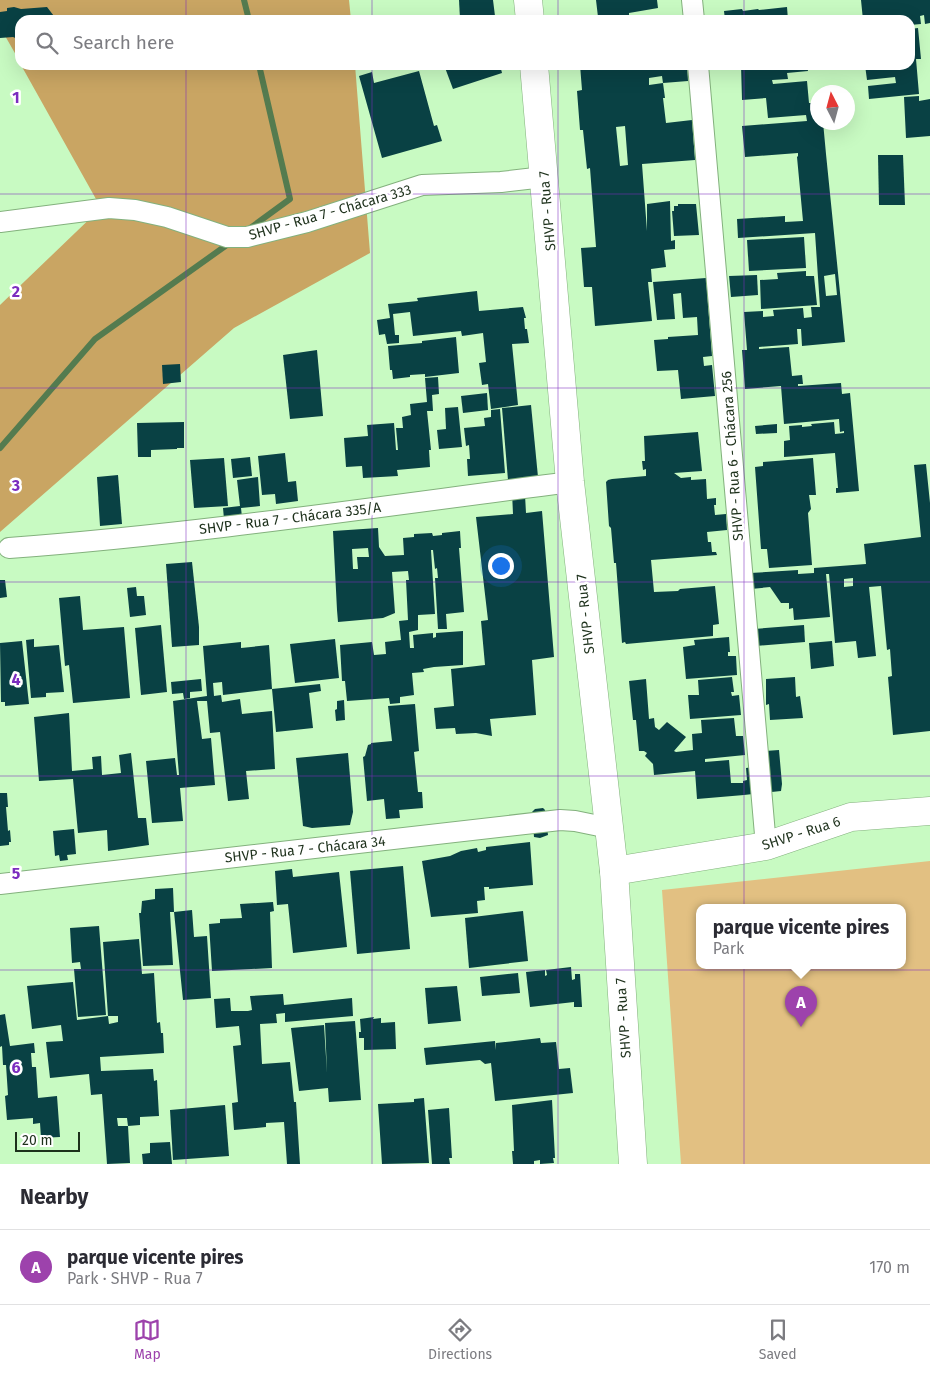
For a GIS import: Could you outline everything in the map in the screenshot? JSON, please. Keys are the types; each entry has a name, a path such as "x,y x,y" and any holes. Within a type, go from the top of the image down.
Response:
{"street":[{"path":"528,0 530,15"},
{"path":"692,0 694,15"},
{"name":"SHVP - Rua 7","path":"534,70 570,482 614,871 633,1164"},
{"name":"SHVP - Rua 6 - Chácara 256","path":"698,70 732,447 742,593 766,846"},
{"name":"SHVP - Rua 7 - Chácara 333","path":"0,222 109,208 135,210 168,217 227,237 247,237 307,222 422,185 501,182 544,177"},
{"name":"SHVP - Rua 7 - Chácara 335/A","path":"9,548 94,541 280,520 570,482"},
{"name":"SHVP - Rua 6","path":"614,871 766,846 851,817 930,811"},
{"name":"SHVP - Rua 7 - Chácara 34","path":"0,884 196,860 359,844 560,820 576,821 609,828"}],"shaded area":[{"path":"0,0 349,0 350,15 15,15 15,53 0,27"},
{"path":"24,70 355,70 370,253 234,328 0,532 0,305 101,208"},
{"path":"930,861 930,1164 681,1164 662,890"}],"building":[{"path":"459,0 493,0 495,15 460,15"},
{"path":"596,0 657,0 658,8 629,13 629,15 598,15"},
{"path":"861,0 930,0 930,23 925,24 924,15 920,16 921,24 915,25 915,15 862,15"},
{"path":"47,7 53,15 15,15 15,38 0,38 0,12 7,11 7,8"},
{"path":"787,7 788,15 724,15 724,11 742,9 743,11"},
{"path":"915,28 918,28 921,59 916,59 919,94 869,99 868,86 896,83 895,77 867,80 866,70 915,70"},
{"path":"446,70 501,70 502,73 453,89"},
{"path":"580,70 687,70 688,81 663,83 665,98 663,98 666,123 692,120 695,160 642,164 647,231 647,204 670,201 671,241 675,240 675,249 664,250 666,267 651,269 652,282 648,282 652,321 595,326 592,287 584,287 581,248 596,247 590,168 587,169 583,130 580,130 577,91 582,90","holes":["662,76 663,83 649,85 649,78","625,126 628,165 620,166 616,127"]},
{"path":"741,70 808,70 787,73 788,79 772,80 773,84 807,81 810,103 810,130 824,130 845,342 802,346 801,329 797,329 798,344 759,347 759,349 789,347 792,376 802,375 803,384 798,384 798,386 841,383 842,394 850,393 859,491 836,493 836,488 838,488 835,453 784,457 784,441 790,440 789,426 802,425 802,427 812,426 811,424 834,422 835,434 844,433 844,431 840,432 839,419 784,424 781,386 745,389 742,350 747,350 744,312 763,311 763,317 774,316 773,310 803,308 804,318 812,317 811,307 820,307 815,233 738,238 737,219 785,216 785,222 803,221 798,153 745,157 742,126 807,121 806,115 768,118 766,98 742,100","holes":["835,274 837,295 826,296 824,276"]},
{"path":"419,71 434,126 437,125 442,141 382,158 359,76 372,72 374,83"},
{"path":"919,96 919,101 930,99 930,136 906,138 904,97"},
{"path":"878,155 903,155 905,205 879,205"},
{"path":"678,204 696,204 699,235 674,236 672,211 674,211 674,206 678,206"},
{"path":"804,237 806,268 749,271 747,240"},
{"path":"806,271 806,276 814,276 817,305 761,309 760,280 778,279 777,273"},
{"path":"757,275 758,295 731,297 729,276"},
{"path":"706,278 712,356 703,357 704,366 712,365 715,396 681,399 678,370 657,371 654,340 698,335 697,317 683,318 681,293 673,294 675,319 657,320 653,282"},
{"path":"477,291 479,311 523,307 526,318 524,318 525,329 527,329 529,343 512,344 518,405 491,409 488,384 482,385 479,363 486,362 483,333 462,336 461,331 413,336 410,312 393,314 395,335 399,335 399,343 387,344 385,334 379,335 377,320 390,318 388,304 418,301 417,298"},
{"path":"456,337 459,373 425,377 425,374 410,375 410,377 393,379 392,370 390,370 388,346"},
{"path":"317,350 323,416 290,419 283,355"},
{"path":"180,364 181,382 163,384 162,365"},
{"path":"438,377 439,394 432,395 433,411 427,411 431,450 429,450 430,467 397,470 398,476 363,478 362,466 346,467 344,438 368,436 367,425 394,423 396,450 398,450 396,428 403,428 402,417 411,415 410,404 427,402 425,378"},
{"path":"487,393 488,410 463,413 461,396"},
{"path":"531,405 538,477 508,480 502,408"},
{"path":"458,407 462,447 439,449 437,430 446,429 445,408"},
{"path":"500,409 505,473 468,476 467,459 470,459 469,445 466,446 464,428 485,426 484,418 491,417 491,410"},
{"path":"184,422 184,448 151,450 151,457 138,457 137,423"},
{"path":"777,424 777,433 756,434 755,426"},
{"path":"698,432 702,471 674,473 681,478 691,477 691,480 706,479 707,499 716,498 716,505 714,505 715,515 726,514 727,530 707,532 712,552 716,552 717,555 651,560 654,592 715,586 719,624 713,625 713,636 622,643 616,563 614,563 611,528 609,526 606,482 612,479 646,476 646,469 643,470 642,461 645,461 644,436"},
{"path":"285,453 288,482 296,481 298,501 276,504 275,494 262,495 258,456"},
{"path":"250,457 252,476 233,478 231,459"},
{"path":"224,458 228,506 194,508 190,460"},
{"path":"813,458 816,495 809,495 811,509 808,513 812,565 769,568 767,549 761,549 755,467 763,466 763,462"},
{"path":"926,464 930,503 930,731 893,735 888,677 892,676 890,649 887,650 881,586 869,587 876,656 858,658 856,641 835,643 829,574 826,574 830,617 794,620 793,608 789,609 789,603 781,603 770,587 751,589 750,573 798,570 798,574 814,573 814,568 866,564 864,544 921,537 914,465","holes":["853,578 853,586 844,587 844,579"]},
{"path":"118,475 122,524 100,526 97,477"},
{"path":"258,477 260,506 241,508 242,517 224,519 223,508 240,506 237,480"},
{"path":"512,492 525,495 526,513 542,511 554,657 532,660 536,715 490,719 492,736 476,733 456,734 455,728 436,729 434,708 454,706 451,669 485,665 481,621 488,620 476,517 513,514"},
{"path":"378,528 379,547 385,556 404,555 403,538 414,537 414,534 432,533 433,536 460,531 461,548 459,548 464,612 446,614 447,629 438,629 435,578 438,578 433,550 431,550 435,614 418,615 418,630 409,632 410,648 414,648 413,635 433,633 433,638 436,637 436,633 463,631 463,665 434,667 423,669 424,672 412,673 414,695 400,697 400,703 390,704 389,698 347,701 345,681 342,681 340,645 372,642 374,655 386,654 385,642 401,640 399,621 408,620 406,580 409,580 408,571 392,572 395,613 383,618 338,622 333,531","holes":["368,548 369,557 357,557 358,569 353,569 352,549"]},
{"path":"192,562 199,627 199,645 172,647 166,564"},
{"path":"0,580 5,580 7,597 0,598"},
{"path":"136,587 137,596 144,596 146,615 130,617 127,588"},
{"path":"80,596 83,630 124,627 130,698 73,703 69,665 65,666 59,598"},
{"path":"161,625 167,692 141,695 135,628"},
{"path":"804,625 805,642 756,646 754,629"},
{"path":"729,637 730,652 728,652 728,656 736,656 737,675 686,679 683,647 695,645 694,640"},
{"path":"34,639 34,647 59,645 64,692 46,693 46,697 31,698 26,640"},
{"path":"335,639 339,678 295,683 290,644"},
{"path":"22,641 29,704 5,706 5,702 1,702 0,643"},
{"path":"832,641 834,666 811,669 809,643"},
{"path":"241,642 241,648 269,645 272,689 223,695 222,682 213,683 214,696 221,695 222,702 240,699 242,714 272,711 275,769 246,771 249,799 228,801 220,732 210,733 207,701 197,701 202,739 211,738 215,785 180,788 183,821 152,823 146,761 175,758 177,775 179,775 173,701 207,696 203,646"},
{"path":"732,677 734,692 731,692 732,696 739,695 741,715 690,719 688,695 699,695 698,680"},
{"path":"795,677 796,697 800,696 803,718 770,720 769,704 766,705 766,679"},
{"path":"201,679 202,691 190,692 190,698 184,699 183,693 172,694 171,682"},
{"path":"646,679 649,719 654,718 655,727 659,730 667,722 686,737 674,751 693,750 692,734 702,733 701,720 734,718 736,736 743,736 745,755 705,759 705,762 729,760 731,783 743,783 743,781 747,780 746,768 753,767 765,751 779,750 781,791 697,799 695,771 654,775 653,764 645,756 647,753 639,751 636,720 633,720 629,681"},
{"path":"320,684 321,691 309,693 313,728 276,732 272,689"},
{"path":"344,700 345,720 336,721 335,710 337,709 337,701"},
{"path":"415,704 419,751 414,752 418,792 422,792 423,808 399,810 400,818 386,819 384,799 367,801 363,757 368,745 371,743 392,741 388,706"},
{"path":"69,713 72,771 93,769 92,757 101,756 102,775 121,773 119,755 131,753 138,818 146,818 149,845 108,851 107,830 78,833 73,779 39,781 34,717"},
{"path":"348,753 353,812 350,825 312,828 303,826 296,758"},
{"path":"0,793 7,793 8,807 6,807 11,842 9,842 9,845 0,846"},
{"path":"543,808 545,810 548,835 540,838 534,837 532,812 535,809"},
{"path":"74,829 76,854 67,855 68,860 60,861 59,855 55,856 53,831"},
{"path":"530,842 533,885 489,889 489,887 484,887 485,900 477,901 478,913 431,917 422,861 450,856 461,851 477,848 478,852 486,850 486,847"},
{"path":"403,866 410,949 357,954 350,871"},
{"path":"292,869 293,877 339,872 347,947 293,953 288,904 277,905 275,871"},
{"path":"173,888 174,912 170,912 173,965 143,966 139,913 141,913 142,901 155,899 155,889"},
{"path":"273,902 274,911 270,912 272,968 212,971 209,924 220,923 220,919 242,918 240,904"},
{"path":"192,910 194,937 207,936 211,998 183,1000 174,912"},
{"path":"523,911 528,961 469,968 465,918"},
{"path":"99,926 106,1015 78,1017 74,969 81,969 80,962 72,963 70,928"},
{"path":"139,939 142,974 154,973 157,1023 160,1022 161,1033 163,1033 164,1053 100,1057 101,1071 153,1069 154,1081 157,1080 159,1116 140,1117 140,1125 128,1126 130,1163 107,1164 102,1094 91,1095 89,1074 50,1078 46,1042 63,1041 61,1025 32,1029 27,986 73,982 77,1020 108,1016 103,942","holes":["108,1016 118,1016 118,1022 109,1024","117,1118 127,1118 128,1126 118,1126"]},
{"path":"571,967 572,980 575,979 575,974 580,974 582,1007 574,1007 574,1002 530,1007 526,972 545,970 545,976 547,975 546,970"},
{"path":"518,973 520,993 482,996 480,977"},
{"path":"457,986 461,1021 428,1024 425,988"},
{"path":"283,994 284,1005 352,998 353,1016 285,1022 285,1013 276,1014 277,1023 260,1024 262,1064 290,1062 294,1102 296,1102 300,1164 287,1164 284,1122 266,1123 266,1127 234,1130 232,1103 238,1102 233,1046 241,1045 239,1026 216,1028 214,999 230,998 231,1011 248,1011 252,1010 250,996"},
{"path":"5,1014 10,1046 34,1043 35,1053 31,1053 32,1067 36,1067 38,1098 57,1096 60,1137 41,1138 40,1123 33,1124 33,1118 7,1120 5,1096 8,1095 6,1065 3,1065 2,1046 0,1047 0,1015"},
{"path":"374,1017 373,1019 381,1018 381,1023 395,1022 396,1049 364,1050 364,1038 359,1038 359,1032 361,1032 360,1019"},
{"path":"355,1021 361,1100 329,1102 328,1088 299,1091 291,1028 324,1025 327,1073 325,1023"},
{"path":"540,1038 541,1043 556,1042 559,1069 570,1068 573,1093 495,1101 491,1063 485,1064 480,1060 426,1065 424,1048 495,1041 496,1050 496,1043"},
{"path":"424,1098 429,1163 382,1164 378,1104 414,1102 414,1099"},
{"path":"552,1100 554,1163 540,1164 540,1160 534,1161 534,1164 513,1164 512,1105"},
{"path":"225,1105 229,1156 173,1160 170,1110"},
{"path":"449,1108 452,1158 449,1158 450,1164 432,1164 428,1110"},
{"path":"170,1142 172,1164 143,1164 142,1154 150,1153 150,1143"}],"waterway":[{"path":"244,0 248,15"},
{"path":"249,229 290,199 260,70"},
{"path":"0,448 95,339 231,242"}],"place":[{"name":"parque vicente pires","path":"801,1027"}]}
